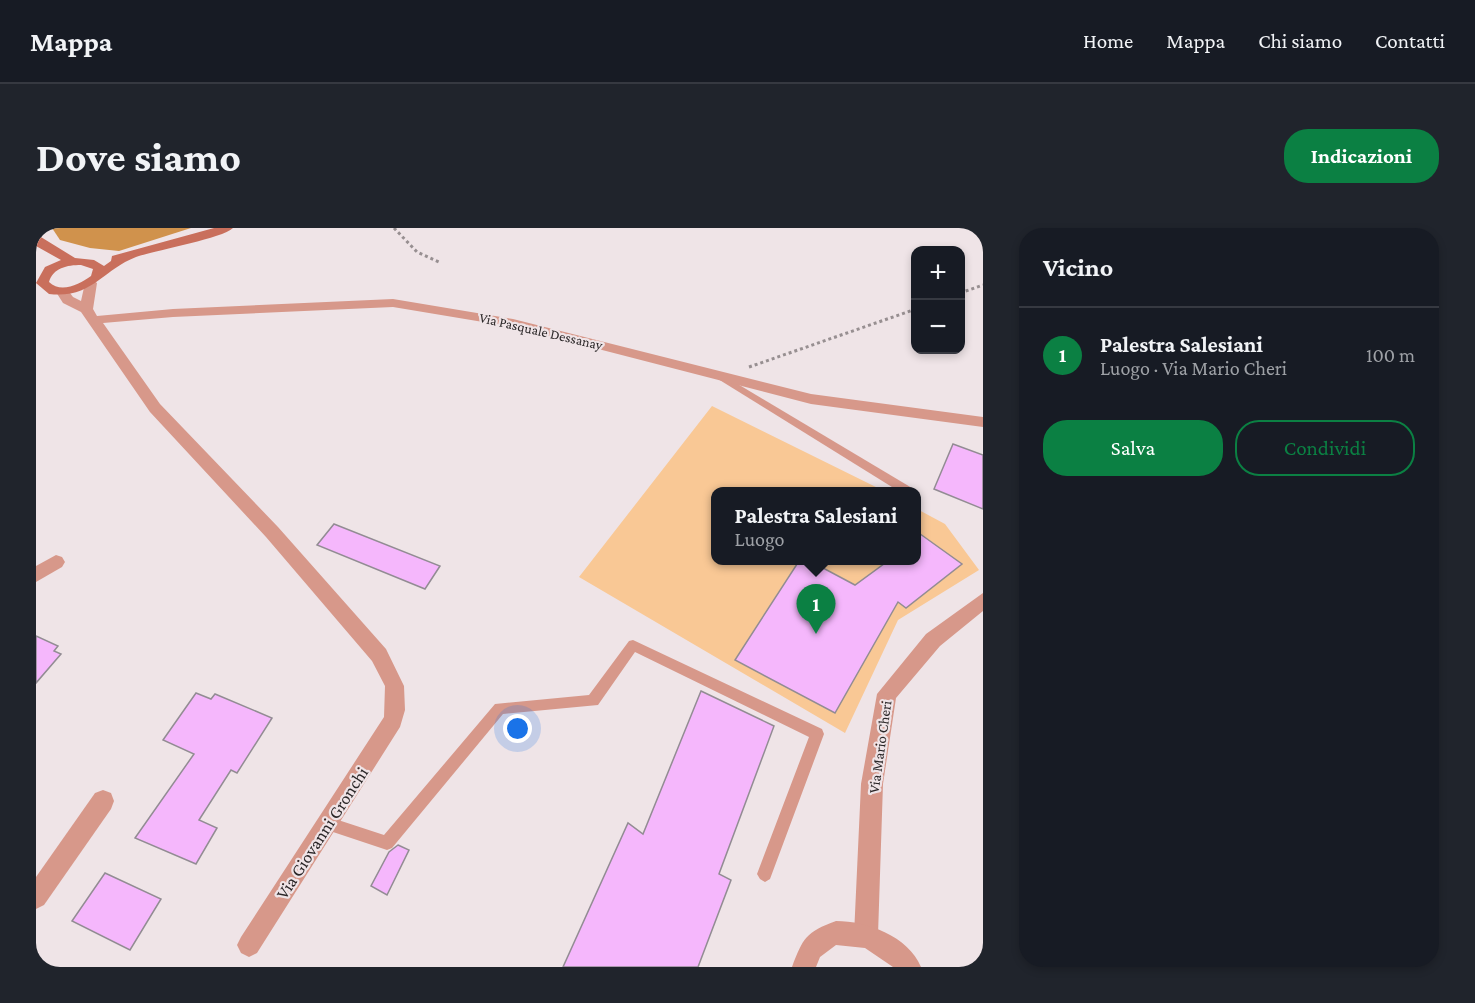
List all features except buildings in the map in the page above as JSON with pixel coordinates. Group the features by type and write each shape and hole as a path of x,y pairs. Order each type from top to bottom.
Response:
{"main road":[{"path":"41,278 56,266 72,261 90,262 127,257 227,228"},
{"path":"36,238 39,243 72,261"},
{"path":"36,295 60,292 94,281 127,257"},
{"path":"90,262 99,268 94,281"},
{"path":"36,264 44,287 60,292"}],"street":[{"path":"60,292 90,315 94,281"},
{"name":"Via Pasquale Dessanay","path":"90,315 216,313 393,303 513,323 811,399 983,422"},
{"name":"Via Giovanni Gronchi","path":"90,315 155,408 272,532 379,655 392,675 398,697 393,720 329,824 249,945"},
{"path":"36,575 56,562"},
{"name":"Via Mario Cheri","path":"866,935 872,784 887,694 933,640 983,601"},
{"path":"36,897 103,801"},
{"path":"804,967 812,949 822,939 836,933 850,932 866,935 892,949 909,967"}],"lane":[{"path":"721,377 900,487"},
{"path":"329,824 387,843 500,708 593,701 633,645 817,734 765,874"}],"path":[{"path":"394,228 417,252 441,263"},
{"path":"965,291 983,285"},
{"path":"721,377 911,310"}],"shaded area":[{"path":"52,228 191,228 119,251 90,248 60,240"},
{"path":"712,406 876,487 711,487 711,565 921,565 921,511 945,524 979,570 898,620 845,733 579,577"}],"place":[{"name":"Palestra Salesiani","path":"816,634"}]}
